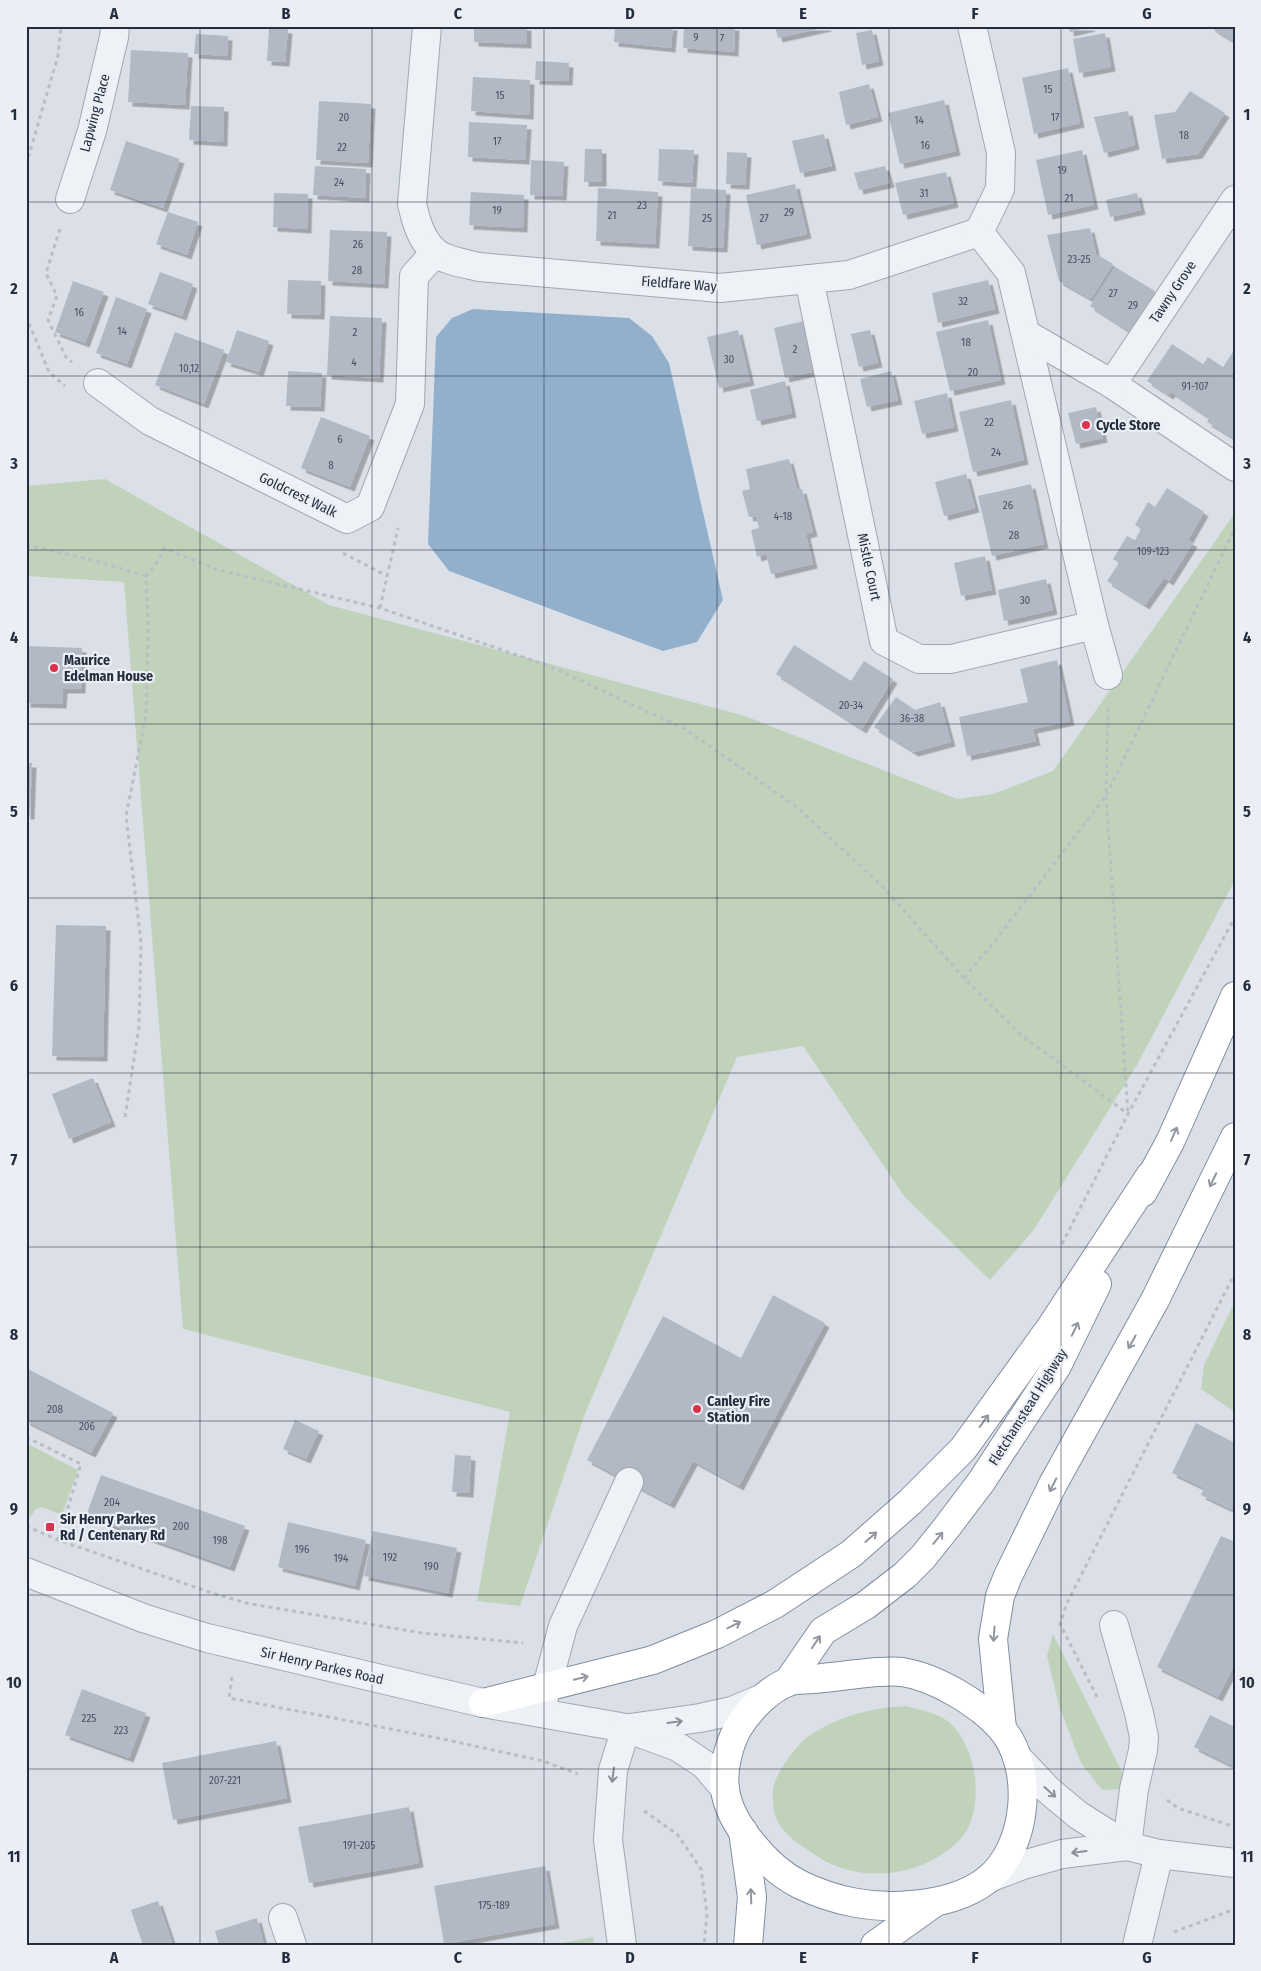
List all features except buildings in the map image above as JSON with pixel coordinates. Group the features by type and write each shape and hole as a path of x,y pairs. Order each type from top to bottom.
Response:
{"highway":[{"name":"Fletchamstead Highway","path":"788,1682 823,1631 866,1605 905,1575 923,1557 981,1482 1057,1366 1150,1176 1170,1142 1235,996"},
{"path":"1002,1729 993,1639 1000,1596 1005,1582 1053,1484 1155,1300 1235,1137"},
{"path":"483,1703 543,1700 653,1660 717,1634 775,1604 851,1554 910,1502 963,1450 1052,1327 1150,1176"},
{"path":"877,1672 901,1672 921,1676 951,1690 977,1707 1002,1729 1016,1756 1022,1778 1023,1802 1018,1831 1008,1854 989,1878 965,1893 935,1902 882,1906 853,1903 798,1884 768,1862 743,1831 732,1812 725,1789 726,1766 732,1738 744,1718 762,1698 788,1682 877,1672"},
{"path":"743,1831 752,1897 748,1945"},
{"path":"875,1945 935,1902"}],"street":[{"name":"Lapwing Place","path":"70,200 92,131 115,26"},
{"path":"427,26 412,204 419,230 435,253"},
{"path":"972,26 1001,153 1000,189 979,232 1012,273 1094,625 1108,675"},
{"name":"Tawny Grove","path":"1112,384 1235,200"},
{"name":"Fieldfare Way","path":"435,253 456,262 479,267 720,288 850,275 979,232"},
{"name":"Goldcrest Walk","path":"98,382 150,421 347,519 370,507 410,404 414,276 435,253"},
{"name":"Mistle Court","path":"809,279 884,641 919,659 951,659 1094,625"},
{"path":"1026,334 1112,384 1235,467"},
{"path":"629,1482 563,1626 543,1700 678,1747 705,1765 725,1789"},
{"name":"Sir Henry Parkes Road","path":"26,1572 142,1618 207,1638 483,1703"},
{"path":"1114,1625 1139,1713 1144,1738 1134,1789 1127,1846"},
{"path":"626,1728 700,1718 732,1710 762,1698"},
{"path":"622,1945 608,1840 612,1770 626,1728"},
{"path":"1016,1756 1048,1790 1078,1815 1127,1846 1159,1854 1235,1863"},
{"path":"989,1878 1023,1865 1062,1854 1127,1846"},
{"path":"1137,1945 1159,1854"},
{"path":"283,1918 292,1945"}],"path":[{"path":"26,165 58,56 62,26"},
{"path":"70,200 46,273 57,296 48,320 66,357 98,382"},
{"path":"964,978 994,942 1106,796 1235,528"},
{"path":"26,545 92,560 146,576"},
{"path":"125,1118 139,1026 141,942 126,816 146,715 148,625 146,576 158,561 164,548 218,570 380,608 549,666 685,729 797,807 884,888 964,978 1020,1034 1128,1114"},
{"path":"380,608 387,576"},
{"path":"1108,675 1106,796 1128,1114"},
{"path":"1060,1248 1128,1114 1235,918"},
{"path":"1100,1702 1060,1624 1067,1603 1235,1273"},
{"path":"26,1437 81,1464 58,1540"},
{"path":"26,1526 58,1540 212,1594 246,1603 422,1633 557,1647"},
{"path":"229,1698 443,1739 542,1761 612,1788 677,1834 701,1869 707,1913 704,1945"},
{"path":"1137,1776 1178,1808 1235,1827"},
{"path":"1166,1935 1235,1910"}],"green space":[{"path":"105,479 329,605 745,716 957,799 993,794 1053,771 1235,513 1235,880 1137,1065 1033,1231 990,1280 904,1196 803,1046 737,1057 584,1416 520,1606 477,1601 510,1412 183,1329 124,582 26,576 26,486"},
{"path":"1235,1301 1235,1412 1201,1389 1204,1365"},
{"path":"26,1443 78,1470 62,1515 42,1507 36,1509 29,1519 26,1518"},
{"path":"1053,1634 1126,1780 1120,1789 1102,1790 1081,1763 1059,1706 1047,1656"},
{"path":"906,1706 930,1712 947,1720 956,1729 968,1749 974,1772 976,1793 973,1816 963,1836 952,1847 924,1864 893,1873 876,1874 845,1869 834,1865 819,1858 792,1839 784,1831 776,1818 773,1808 773,1788 782,1767 798,1746 820,1729 843,1718 868,1711"},
{"path":"593,1937 594,1945 552,1945"}],"water":[{"path":"473,309 629,318 652,336 669,363 723,600 697,642 663,651 449,571 428,544 436,337 452,318"}],"place":[{"name":"Cycle Store","path":"1086,425"},
{"name":"Maurice Edelman House","path":"54,668"},
{"name":"Canley Fire Station","path":"697,1409"},
{"name":"Sir Henry Parkes Rd / Centenary Rd","path":"50,1527"}]}
